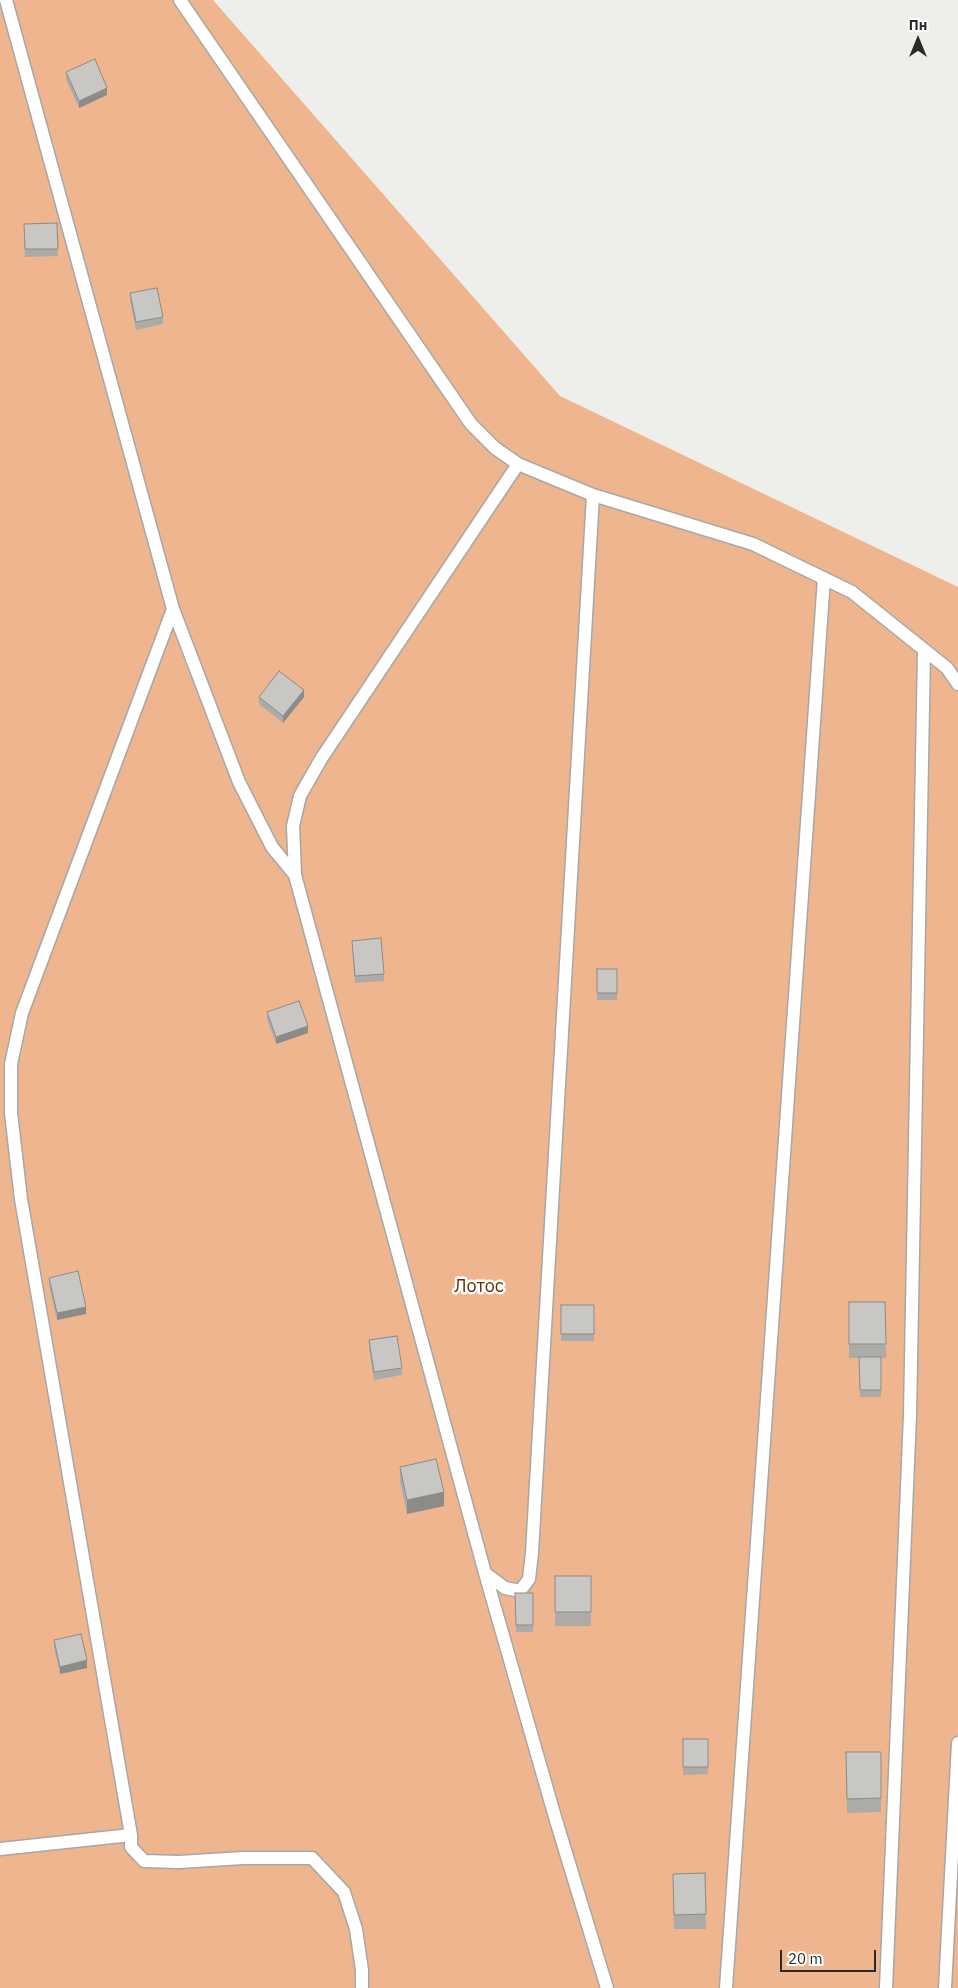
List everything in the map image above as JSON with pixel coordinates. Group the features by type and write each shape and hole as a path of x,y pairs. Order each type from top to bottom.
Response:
{"lane":[{"path":"6,0 173,608 239,782 272,847 295,875"},
{"path":"180,0 471,424 495,448 518,464 593,495 650,510 753,544 852,592 947,668 958,684"},
{"path":"518,464 321,759 300,796 293,826 295,875 486,1573 555,1817 607,1988"},
{"path":"486,1573 505,1588 520,1592 529,1579 593,495"},
{"path":"726,1988 824,578"},
{"path":"173,608 22,1013 11,1064 12,1113 21,1199 131,1835 131,1846 144,1861 180,1862 243,1858 312,1858 344,1892 356,1929 362,1970 362,1988"},
{"path":"886,1988 910,1415 924,651"},
{"path":"945,1988 958,1743"},
{"path":"0,1848 131,1835"}],"green space":[{"name":"Лотос","path":"0,0 213,0 560,396 958,587 958,1988 0,1988"}],"building":[{"path":"95,59 107,88 79,101 66,72"},
{"path":"57,223 58,249 25,249 24,224"},
{"path":"157,288 163,317 136,322 130,293"},
{"path":"279,671 304,690 283,716 259,697"},
{"path":"381,938 384,974 355,976 352,941"},
{"path":"597,969 617,969 617,993 597,993"},
{"path":"299,1001 308,1026 276,1037 267,1012"},
{"path":"78,1271 86,1307 57,1313 49,1278"},
{"path":"849,1302 885,1302 886,1344 849,1344"},
{"path":"561,1305 594,1305 594,1334 561,1334"},
{"path":"397,1336 402,1368 374,1372 369,1340"},
{"path":"859,1357 881,1357 881,1390 860,1390"},
{"path":"436,1459 444,1492 407,1500 400,1467"},
{"path":"555,1576 591,1576 591,1612 555,1612"},
{"path":"515,1593 533,1593 533,1625 516,1625"},
{"path":"81,1634 87,1660 60,1667 54,1640"},
{"path":"683,1739 708,1739 708,1767 683,1767"},
{"path":"846,1752 881,1752 881,1798 847,1799"},
{"path":"705,1873 706,1914 674,1915 673,1874"}]}
